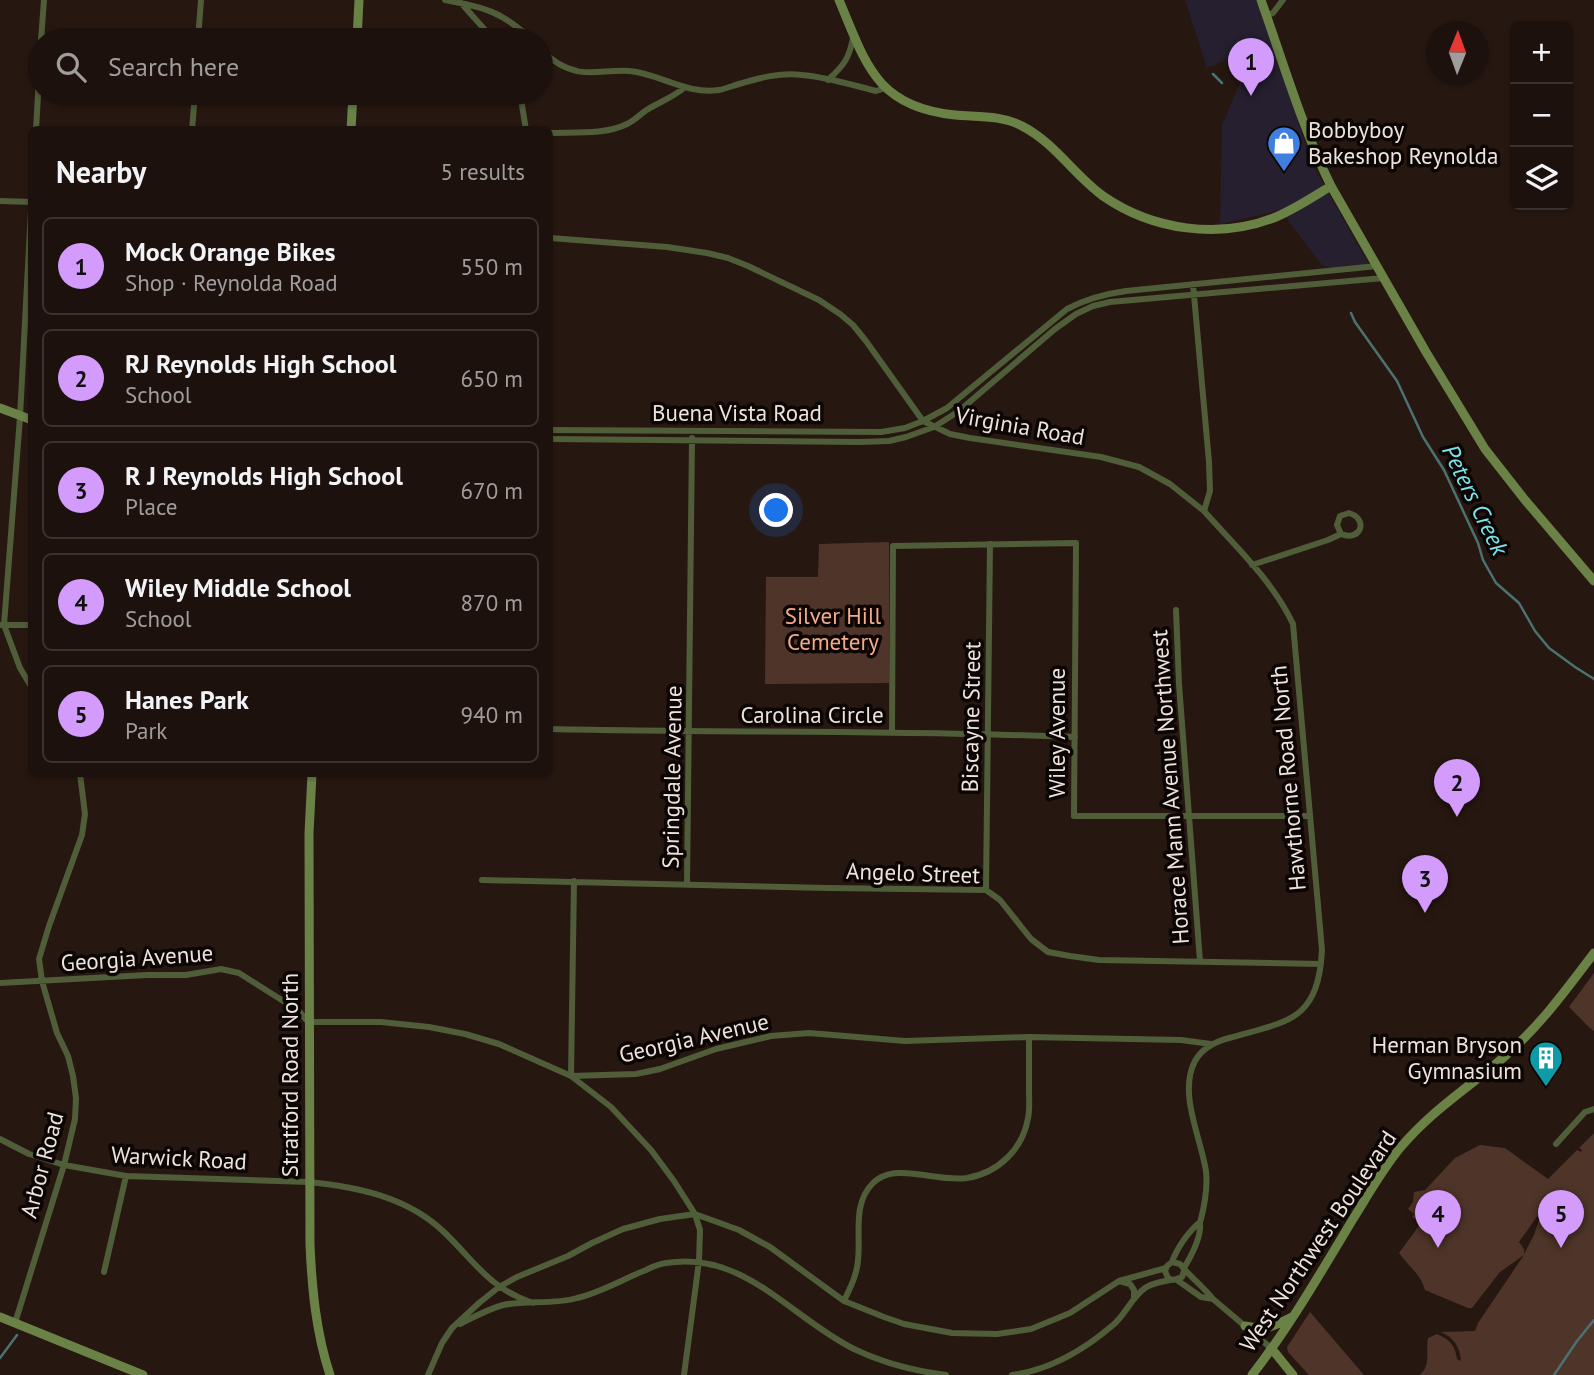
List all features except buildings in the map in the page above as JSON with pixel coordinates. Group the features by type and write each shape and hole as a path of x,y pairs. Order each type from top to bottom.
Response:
{"main road":[{"path":"357,28 359,0"},
{"path":"839,0 871,71 886,88 905,102 924,110 964,116 986,116 1020,125 1038,135 1102,195 1134,214 1167,225 1205,230 1226,229 1260,223 1292,210 1332,186"},
{"path":"1261,0 1321,165 1377,266 1485,449 1594,581"},
{"path":"351,126 352,105"},
{"path":"0,408 28,419"},
{"name":"Stratford Road North","path":"312,777 308,1022 311,1257 314,1302 330,1375"},
{"name":"West Northwest Boulevard","path":"1252,1375 1294,1316 1397,1152 1431,1114 1503,1058 1535,1028 1594,953"},
{"path":"1245,1326 1269,1328 1294,1316"},
{"path":"0,1317 143,1375"},
{"path":"1272,1349 1293,1375"}],"street":[{"path":"42,28 44,0"},
{"path":"199,28 201,0"},
{"path":"445,0 483,8 502,16 519,28"},
{"path":"1266,15 1273,13 1283,0"},
{"path":"461,3 483,28"},
{"path":"828,80 843,66 850,54 854,35"},
{"path":"553,60 579,72 633,71 684,88 719,90 759,78 801,74 876,91 886,88"},
{"path":"553,133 605,130 629,123 684,88"},
{"path":"36,126 37,105"},
{"path":"192,126 194,105"},
{"path":"524,105 526,126"},
{"path":"0,201 28,202"},
{"name":"Virginia Road","path":"553,238 667,247 708,253 748,266 819,300 853,325 923,421 934,428 970,438 1101,457 1131,464 1154,473 1204,511"},
{"path":"28,260 20,416 2,625 28,681"},
{"name":"Buena Vista Road","path":"553,430 881,432 905,428 947,408 1067,309 1085,299 1106,293 1377,266"},
{"path":"553,439 878,442 906,437 934,428 959,411 1076,314 1093,306 1110,302 1384,278"},
{"path":"1193,284 1209,463 1210,491 1204,511"},
{"name":"Springdale Avenue","path":"482,880 687,884 692,432"},
{"name":"Hawthorne Road North","path":"1204,511 1276,593 1293,624 1321,932 1319,978 1314,994 1307,1004 1295,1016 1275,1026 1211,1044"},
{"path":"1252,565 1341,534"},
{"name":"Wiley Avenue","path":"990,544 1076,543 1074,816 1309,816"},
{"path":"892,733 893,546 990,544"},
{"name":"Biscayne Street","path":"986,890 990,544"},
{"name":"Horace Mann Avenue Northwest","path":"1175,610 1200,961"},
{"path":"2,625 28,625"},
{"name":"Carolina Circle","path":"553,729 1075,737"},
{"name":"Arbor Road","path":"15,1323 64,1165 75,1119 73,1076 68,1056 57,1033 42,981 39,959 75,858 84,824 80,777"},
{"path":"574,881 571,1076 611,1107 652,1150 695,1214 700,1230 699,1261 684,1375"},
{"name":"Angelo Street","path":"687,884 986,890 1000,900 1031,939 1048,952 1099,960 1321,964"},
{"name":"Georgia Avenue","path":"0,984 186,975 221,969 239,973 299,1011 308,1022 381,1022 465,1034 499,1044 571,1076 636,1074 660,1069 716,1049 771,1036 808,1033 905,1041 1028,1037 1181,1040 1211,1044"},
{"path":"845,1301 858,1262 858,1221 861,1204 871,1185 882,1176 899,1172 968,1178 1001,1165 1015,1149 1024,1134 1029,1117 1028,1037"},
{"path":"1012,1375 1044,1367 1081,1349 1115,1324 1143,1289 1182,1277 1200,1231 1207,1178 1190,1102 1189,1084 1194,1063 1211,1044"},
{"path":"1556,1144 1585,1112 1594,1109"},
{"name":"Warwick Road","path":"0,1139 29,1154 64,1165 126,1176 309,1182 375,1193 407,1206 429,1219 499,1287 516,1298 533,1303"},
{"path":"104,1272 126,1176"},
{"path":"428,1375 452,1328 499,1287 623,1229 660,1219 695,1214 738,1230 770,1247 845,1301 884,1317 931,1330 962,1334 1014,1333 1048,1323 1082,1306 1119,1281 1166,1268 1200,1222"},
{"path":"452,1328 505,1305 573,1300 664,1263 699,1261 749,1278 853,1348 904,1367 946,1375"},
{"path":"1172,1262 1180,1264 1213,1299 1272,1349"},
{"path":"1166,1268 1166,1273 1173,1280 1201,1297 1213,1299"},
{"path":"1119,1281 1130,1284 1134,1290 1133,1301"}],"shaded area":[{"path":"1185,0 1258,0 1312,164 1371,268 1353,273 1323,266 1282,210 1220,224 1222,125 1243,76 1238,55 1207,68"}],"green space":[{"name":"Silver Hill Cemetery","path":"889,542 889,683 765,684 766,577 818,577 819,544"},
{"path":"1594,973 1594,1031 1569,1007"},
{"path":"1594,1133 1594,1375 1419,1375 1427,1363 1428,1338 1437,1334 1451,1344 1457,1359 1461,1361 1456,1344 1441,1332 1475,1331 1524,1255 1500,1272 1472,1308 1425,1290 1399,1253 1421,1223 1412,1217 1414,1214 1408,1209 1413,1202 1414,1192 1425,1190 1455,1158 1480,1145 1505,1148 1548,1179 1577,1150 1581,1152 1579,1148","holes":["1543,1208 1524,1254 1519,1242"]},
{"path":"1310,1312 1364,1375 1309,1375 1288,1352 1287,1347"}],"waterway":[{"name":"Peters Creek","path":"1213,74 1222,83"},
{"name":"Peters Creek","path":"1351,313 1397,381 1423,437 1444,470 1478,543 1483,560 1496,583 1519,603 1535,631 1549,648 1594,679"},
{"name":"Peters Creek","path":"1554,1375 1594,1320"},
{"path":"0,1358 17,1335"}],"place":[{"name":"Mock Orange Bikes","path":"1251,96"},
{"name":"Bobbyboy Bakeshop Reynolda","path":"1284,173"},
{"name":"RJ Reynolds High School","path":"1457,817"},
{"name":"R J Reynolds High School","path":"1425,913"},
{"name":"Herman Bryson Gymnasium","path":"1546,1088"},
{"name":"Wiley Middle School","path":"1438,1248"},
{"name":"Hanes Park","path":"1561,1248"}]}
